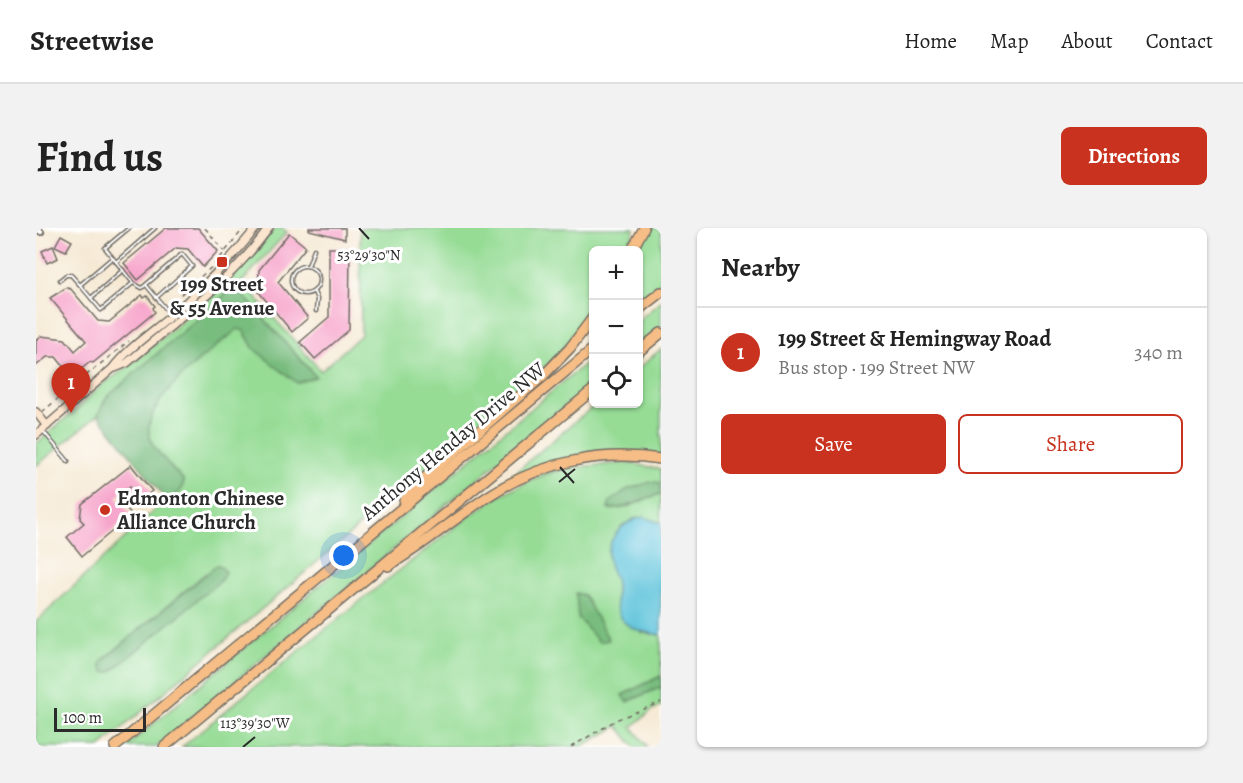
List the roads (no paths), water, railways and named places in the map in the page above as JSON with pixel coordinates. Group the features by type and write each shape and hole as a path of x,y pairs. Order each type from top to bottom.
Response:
{"highway":[{"path":"638,232 644,228"},
{"path":"643,307 661,292"},
{"path":"382,524 419,483 544,375 570,348 589,323"},
{"path":"643,349 661,333"},
{"name":"Anthony Henday Drive NW","path":"115,747 589,352"},
{"path":"164,747 589,393"},
{"path":"365,580 412,552 488,496 531,473 568,461 594,457 620,455 661,459"}],"main road":[{"path":"40,430 112,369 127,363 224,265 256,228"},
{"path":"171,316 232,271 268,228"},
{"path":"38,414 40,430"}],"lane":[{"path":"129,228 105,248 133,283 142,288 182,254 192,266 156,298"},
{"path":"116,262 155,228"},
{"path":"308,266 314,249"},
{"path":"80,285 113,257"},
{"path":"308,266 317,271 320,282 314,292 297,292 290,280 294,270 308,266"},
{"path":"91,298 123,270"},
{"path":"60,280 70,275 101,310 133,283"},
{"path":"146,285 171,316"},
{"path":"314,292 317,299 316,311"},
{"path":"70,405 69,383 90,389"},
{"path":"40,430 68,461"}],"water":[{"path":"643,517 661,523 661,635 636,629 620,617 617,609 616,583 608,559 611,542 620,529"}],"place":[{"name":"199 Street & 55 Avenue","path":"222,262"},
{"name":"199 Street & Hemingway Road","path":"71,413"},
{"name":"Edmonton Chinese Alliance Church","path":"105,510"}]}
